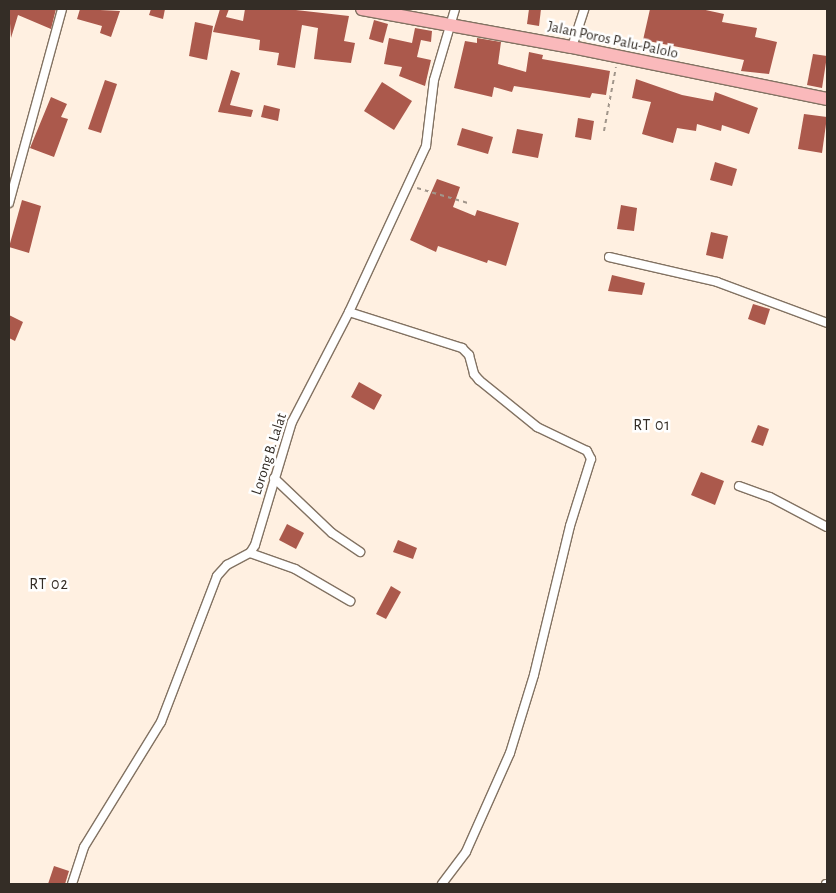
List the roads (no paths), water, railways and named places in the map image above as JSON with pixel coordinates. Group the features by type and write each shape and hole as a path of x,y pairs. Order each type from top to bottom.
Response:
{"main road":[{"name":"Jalan Poros Palu-Palolo","path":"362,9 572,47 827,99"}],"street":[{"path":"9,202 62,9"},
{"name":"Lorong B. Lalat","path":"250,553 259,535 274,478 292,422 349,312 408,185 430,132 434,80 454,9"},
{"path":"572,47 584,9"},
{"path":"609,257 717,282 827,323"},
{"path":"349,312 462,348 469,355 474,374 479,380 537,427 586,451 591,459 510,753 466,852 442,884"},
{"path":"274,478 332,534 360,552"},
{"path":"739,486 770,498 827,527"},
{"path":"72,884 84,847 161,722 217,576 227,565 250,553 294,569 350,601"}],"district":[{"name":"RT 01","path":"652,425"},
{"name":"RT 02","path":"49,584"}]}
